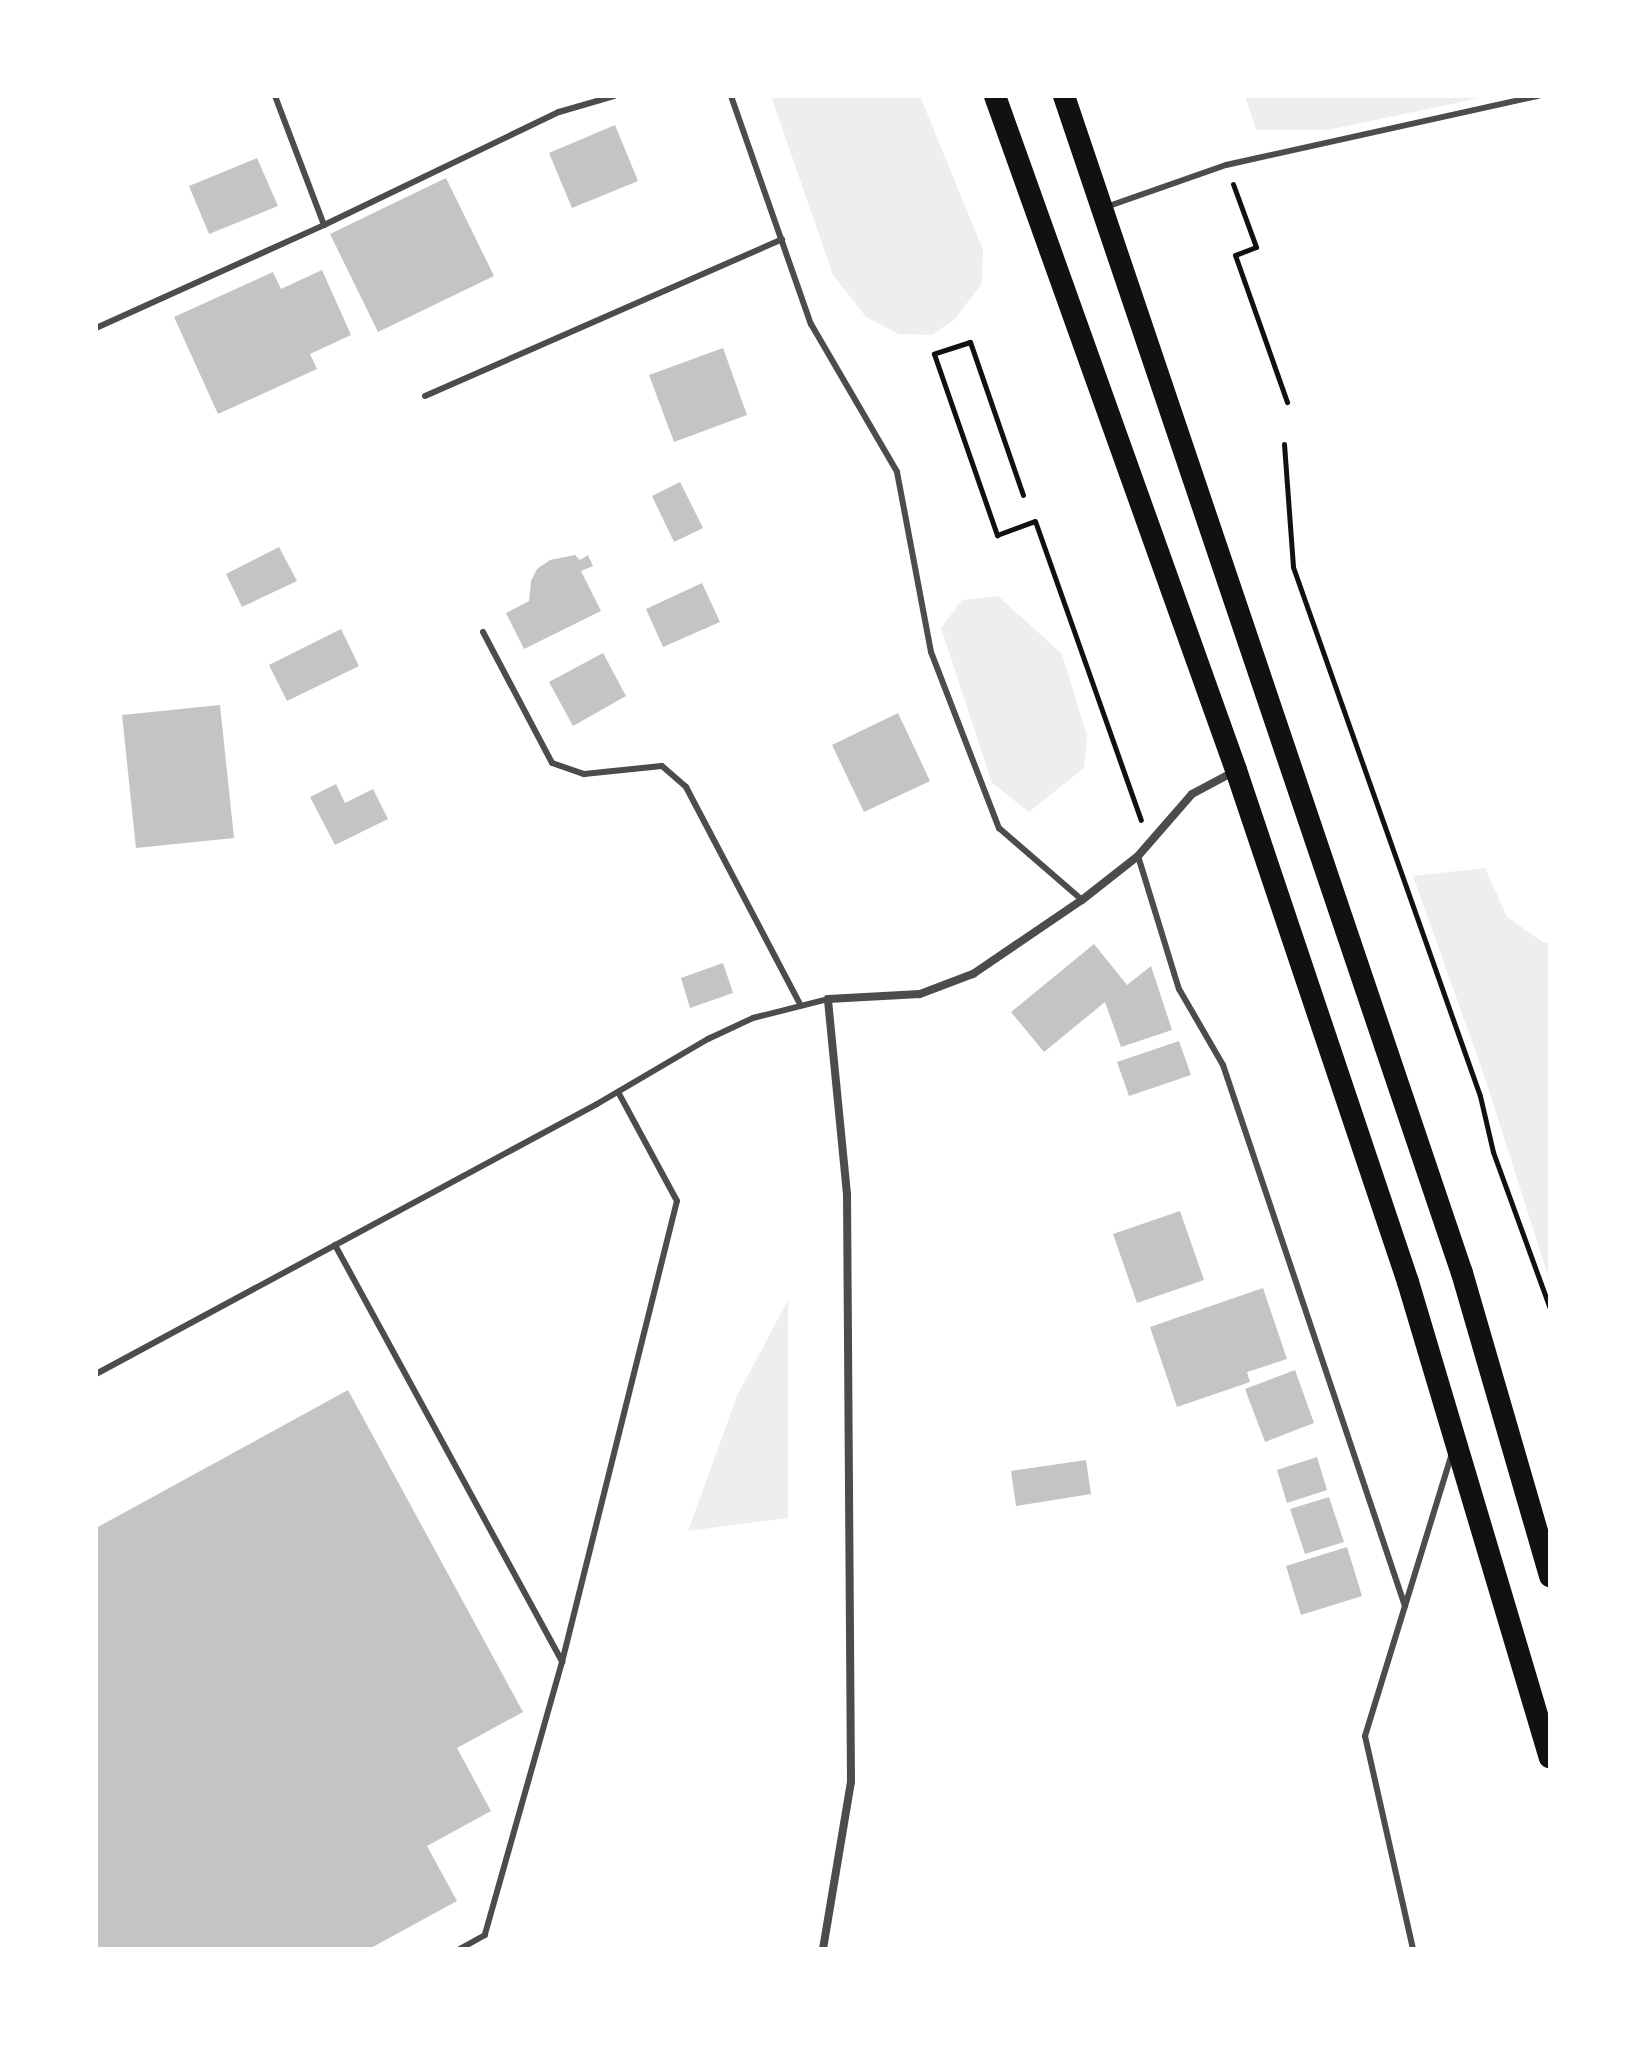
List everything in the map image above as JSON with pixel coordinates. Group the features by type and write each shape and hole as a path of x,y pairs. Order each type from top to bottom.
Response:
{"highway":[{"path":"995,96 1236,770 1408,1282 1550,1757"},
{"path":"1064,96 1462,1273 1550,1576"}],"street":[{"path":"823,1949 851,1782 847,1194 828,999 920,994 973,974 1082,900 1138,856 1192,794 1236,770"}],"lane":[{"path":"275,96 324,225"},
{"path":"96,328 324,225 559,112 614,96"},
{"path":"731,96 811,324 897,472 931,652 999,828 1082,900"},
{"path":"1103,208 1226,165 1538,96"},
{"path":"425,396 782,239"},
{"path":"483,632 552,763 584,774 662,766 686,787 801,1006"},
{"path":"1138,856 1179,989 1223,1065 1405,1606"},
{"path":"96,1374 618,1092 719,1034 753,1018 828,999"},
{"path":"460,1949 485,1935 562,1662 677,1201 618,1092"},
{"path":"335,1245 562,1662"},
{"path":"1413,1949 1365,1736 1456,1439"}],"path":[{"path":"1226,165 1256,247 1235,255 1287,402"},
{"path":"1023,495 970,342 934,354 997,535 1035,521 1150,843"},
{"path":"1284,444 1293,567 1480,1096 1493,1152 1550,1309"}],"shaded area":[{"path":"771,96 920,96 983,250 982,283 955,319 932,335 899,334 866,317 833,275"},
{"path":"1245,96 1489,96 1328,130 1256,130"},
{"path":"998,596 1062,654 1087,736 1084,768 1029,812 992,783 941,628 962,600"},
{"path":"1485,868 1507,917 1544,943 1550,942 1550,1282 1484,1075 1413,876"},
{"path":"788,1300 788,1518 688,1531 737,1396"}],"building":[{"path":"615,125 638,181 572,208 549,153"},
{"path":"257,158 278,206 209,234 189,186"},
{"path":"446,178 494,276 378,332 330,234"},
{"path":"322,270 351,335 310,354 317,369 218,414 174,317 273,272 281,289"},
{"path":"723,348 747,415 674,442 649,375"},
{"path":"680,482 703,528 674,542 652,496"},
{"path":"279,547 297,581 242,607 226,574"},
{"path":"575,555 580,560 588,555 593,566 581,571 601,611 524,649 506,613 529,601 531,581 537,569 550,560"},
{"path":"702,583 720,622 663,647 646,609"},
{"path":"341,629 359,666 287,701 269,665"},
{"path":"603,653 626,696 573,726 549,682"},
{"path":"220,705 234,838 136,848 122,715"},
{"path":"898,713 930,781 864,812 832,745"},
{"path":"336,784 345,803 373,789 388,819 335,845 310,797"},
{"path":"1094,944 1127,985 1151,966 1172,1030 1121,1047 1105,1002 1044,1052 1011,1012"},
{"path":"723,963 733,993 690,1008 681,978"},
{"path":"1179,1041 1191,1075 1129,1096 1117,1062"},
{"path":"1180,1211 1204,1280 1137,1303 1113,1234"},
{"path":"1263,1288 1287,1359 1247,1372 1250,1382 1177,1407 1150,1327"},
{"path":"1295,1370 1314,1423 1265,1442 1245,1389"},
{"path":"348,1390 523,1712 457,1748 491,1811 427,1846 457,1901 369,1949 96,1949 96,1528"},
{"path":"1317,1457 1327,1490 1287,1503 1277,1470"},
{"path":"1086,1460 1091,1494 1016,1506 1011,1471"},
{"path":"1329,1497 1344,1542 1305,1554 1290,1509"},
{"path":"1347,1547 1362,1596 1301,1615 1286,1566"}]}
